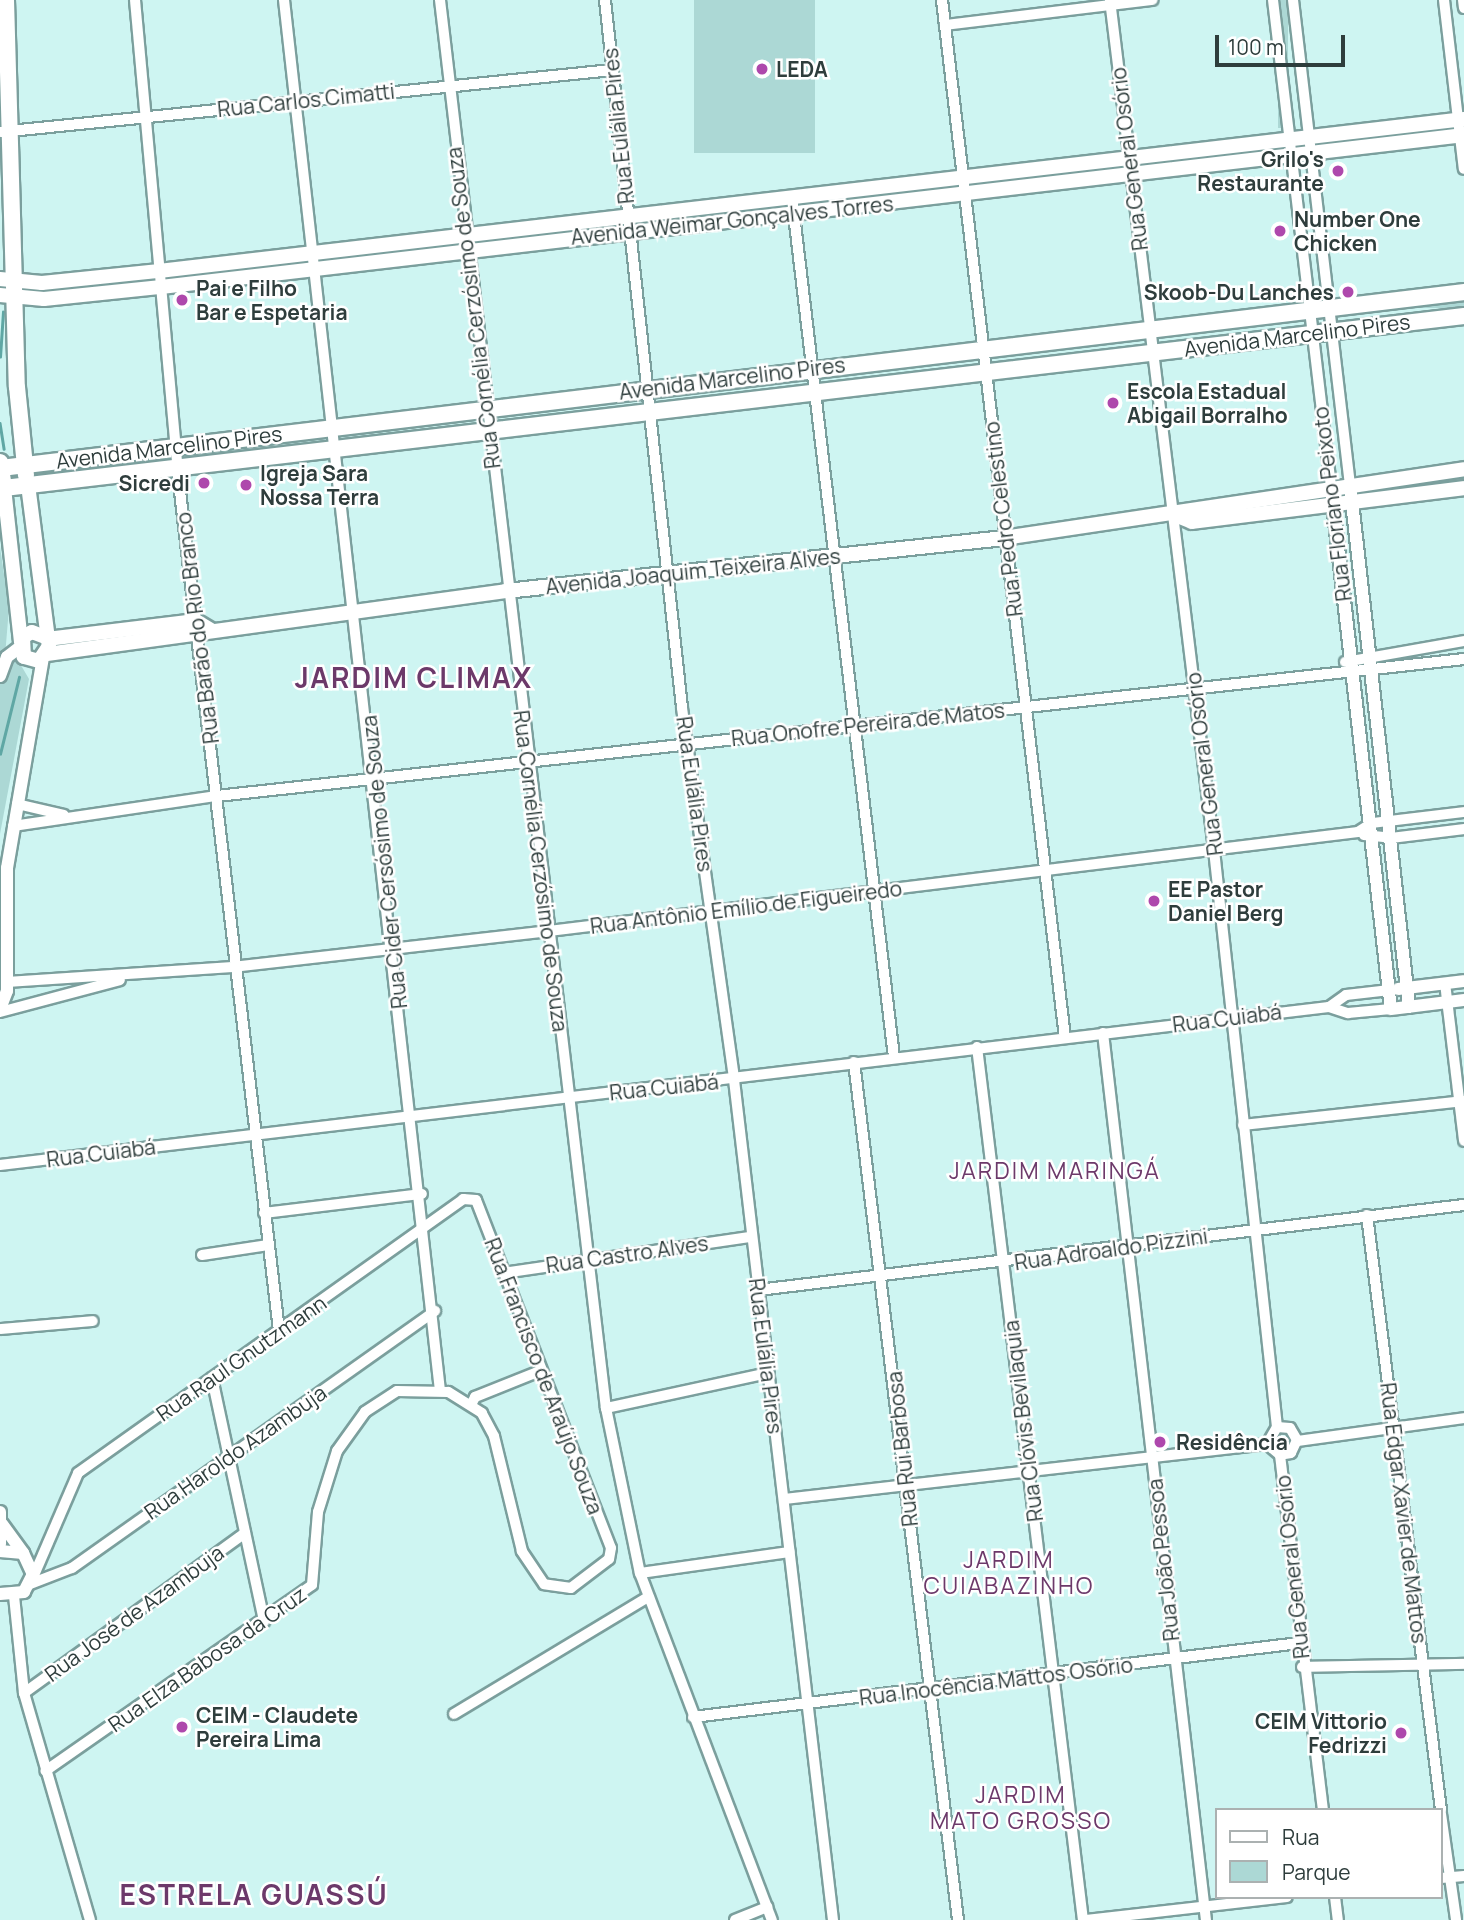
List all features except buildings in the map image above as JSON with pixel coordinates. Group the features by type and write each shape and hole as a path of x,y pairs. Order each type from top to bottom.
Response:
{"main road":[{"path":"6,0 4,132 8,297 46,647"},
{"name":"Avenida Weimar Gonçalves Torres","path":"793,205 963,195 1293,157 1312,147 1462,120"},
{"name":"Avenida Weimar Gonçalves Torres","path":"8,280 316,260 793,205 961,178 1291,141 1312,147 1462,136"},
{"name":"Avenida Weimar Gonçalves Torres","path":"8,297 161,287 316,260"},
{"name":"Avenida Marcelino Pires","path":"1,468 335,425 1464,292"},
{"name":"Avenida Marcelino Pires","path":"4,488 1464,316"},
{"path":"0,461 20,645 28,660 46,647 196,621 205,634"},
{"name":"Avenida Joaquim Teixeira Alves","path":"46,647 181,639 356,610 506,591 668,576 1004,538 1175,515 1189,506 1464,470"},
{"name":"Avenida Joaquim Teixeira Alves","path":"1175,515 1192,522 1464,488"},
{"path":"179,624 181,639"},
{"path":"20,645 32,632 46,647"}],"street":[{"name":"Rua Barão do Rio Branco","path":"135,0 175,447 196,621"},
{"name":"Rua Cider Cersósimo de Souza","path":"284,0 298,100 426,1228 440,1390"},
{"name":"Rua Cornélia Cerzósimo de Souza","path":"440,0 447,86 506,591 606,1408 640,1573 772,1920"},
{"name":"Rua Eulália Pires","path":"605,0 645,388 688,744 734,1080 833,1920"},
{"name":"Rua Pedro Celestino","path":"942,0 1065,1038"},
{"path":"945,25 1110,2 1152,0"},
{"name":"Rua Floriano Peixoto","path":"1273,0 1293,157 1317,309"},
{"name":"Rua Floriano Peixoto","path":"1293,0 1312,147 1317,309 1332,503 1374,839 1391,1009"},
{"path":"1444,0 1462,120 1464,169"},
{"path":"1463,0 1464,8"},
{"name":"Rua General Osório","path":"1110,2 1152,352 1175,515 1277,1427"},
{"name":"Rua Carlos Cimatti","path":"4,132 612,70"},
{"path":"793,205 818,390 856,725 879,891 894,1057"},
{"name":"Rua Floriano Peixoto","path":"1319,333 1350,484 1366,656 1390,821 1409,1007"},
{"name":"Rua Barão do Rio Branco","path":"205,634 233,967 279,1330"},
{"name":"Rua Onofre Pereira de Matos","path":"13,826 36,825 64,815 217,796 1025,707 1338,669 1366,656 1464,641"},
{"path":"0,677 7,657 20,645"},
{"path":"0,1010 13,826 46,647"},
{"name":"Rua Onofre Pereira de Matos","path":"1351,665 1368,669 1464,659"},
{"name":"Rua Onofre Pereira de Matos","path":"16,804 36,806 64,815"},
{"path":"36,806 36,825"},
{"name":"Rua Antônio Emílio de Figueiredo","path":"3,982 233,967 549,931 1359,832 1372,824 1464,811"},
{"path":"1359,832 1374,839 1464,829"},
{"name":"Rua Antônio Emílio de Figueiredo","path":"0,1010 133,975"},
{"name":"Rua Cuiabá","path":"1329,1007 1346,995 1464,981"},
{"path":"1446,983 1462,1101 1464,1141"},
{"name":"Rua Cuiabá","path":"0,1165 734,1080 854,1062 1103,1032 1329,1007 1348,1013 1464,1000"},
{"name":"Rua João Pessoa","path":"1103,1032 1206,1920"},
{"name":"Rua Clóvis Bevilaquia","path":"977,1048 1006,1264 1051,1673 1084,1920"},
{"name":"Rua Rui Barbosa","path":"854,1062 883,1276 928,1688 958,1920"},
{"path":"1243,1125 1462,1101"},
{"path":"264,1213 422,1194"},
{"name":"Rua Raul Gnutzmann","path":"31,1582 78,1473 471,1198"},
{"name":"Rua Francisco de Araújo Souza","path":"471,1198 503,1273 609,1559 571,1588 544,1584 522,1551 492,1430 472,1404"},
{"name":"Rua Adroaldo Pizzini","path":"758,1290 1006,1264 1127,1249 1255,1228 1464,1205"},
{"name":"Rua Edgar Xavier de Mattos","path":"1367,1215 1441,1808"},
{"name":"Rua Castro Alves","path":"503,1273 587,1258 751,1237"},
{"path":"202,1255 268,1245"},
{"name":"Rua Haroldo Azambuja","path":"31,1582 57,1578 435,1311"},
{"path":"0,1329 93,1321"},
{"path":"472,1404 475,1396 540,1371"},
{"path":"606,1408 768,1373"},
{"path":"212,1378 264,1621"},
{"name":"Rua Elza Babosa da Cruz","path":"45,1771 264,1621 312,1585 322,1497 349,1430 397,1391 440,1390 472,1404"},
{"path":"1297,1441 1464,1418"},
{"path":"785,1499 1267,1444 1277,1427 1290,1428 1297,1441"},
{"path":"1280,1455 1291,1453 1297,1441"},
{"name":"Rua General Osório","path":"1267,1444 1280,1455 1299,1643 1323,1808"},
{"path":"0,1544 1,1518"},
{"path":"0,1594 14,1596 31,1582 25,1555 1,1518"},
{"name":"Rua José de Azambuja","path":"24,1693 245,1533"},
{"path":"0,1551 25,1555 45,1547"},
{"path":"640,1573 790,1552"},
{"path":"14,1596 20,1627 24,1693 90,1920"},
{"path":"454,1714 648,1597"},
{"name":"Rua Inocência Mattos Osório","path":"693,1717 1051,1673 1174,1661 1299,1643"},
{"path":"1302,1667 1464,1664"},
{"name":"Rua Edgar Xavier de Mattos","path":"1443,1845 1445,1878 1456,1920"},
{"path":"1445,1878 1464,1875"},
{"path":"1084,1920 1271,1899"},
{"path":"1335,1899 1338,1920"},
{"path":"735,1920 767,1907"}],"green space":[{"name":"LEDA","path":"694,0 815,0 815,153 694,153"},
{"path":"1278,0 1288,0 1288,128 1278,128"},
{"path":"1342,301 1464,301 1464,308 1342,308"},
{"path":"0,547 9,608 5,656 15,655 29,679 0,834"}],"waterway":[{"path":"0,357 3,312"},
{"path":"0,423 4,449"},
{"path":"23,600 26,620"},
{"path":"0,754 19,677"}],"place":[{"name":"LEDA","path":"762,69"},
{"name":"Grilo's Restaurante","path":"1338,171"},
{"name":"Number One Chicken","path":"1280,231"},
{"name":"Skoob-Du Lanches","path":"1348,292"},
{"name":"Pai e Filho Bar e Espetaria","path":"182,300"},
{"name":"Escola Estadual Abigail Borralho","path":"1113,403"},
{"name":"Sicredi","path":"204,483"},
{"name":"Igreja Sara Nossa Terra","path":"246,485"},
{"name":"EE Pastor Daniel Berg","path":"1154,901"},
{"name":"Residência","path":"1160,1442"},
{"name":"CEIM - Claudete Pereira Lima","path":"182,1727"},
{"name":"CEIM Vittorio Fedrizzi","path":"1401,1733"}],"district":[{"name":"JARDIM CLIMAX","path":"414,677"},
{"name":"JARDIM MARINGÁ","path":"1055,1170"},
{"name":"JARDIM CUIABAZINHO","path":"1009,1572"},
{"name":"JARDIM MATO GROSSO","path":"1021,1807"},
{"name":"ESTRELA GUASSÚ","path":"254,1894"}]}
